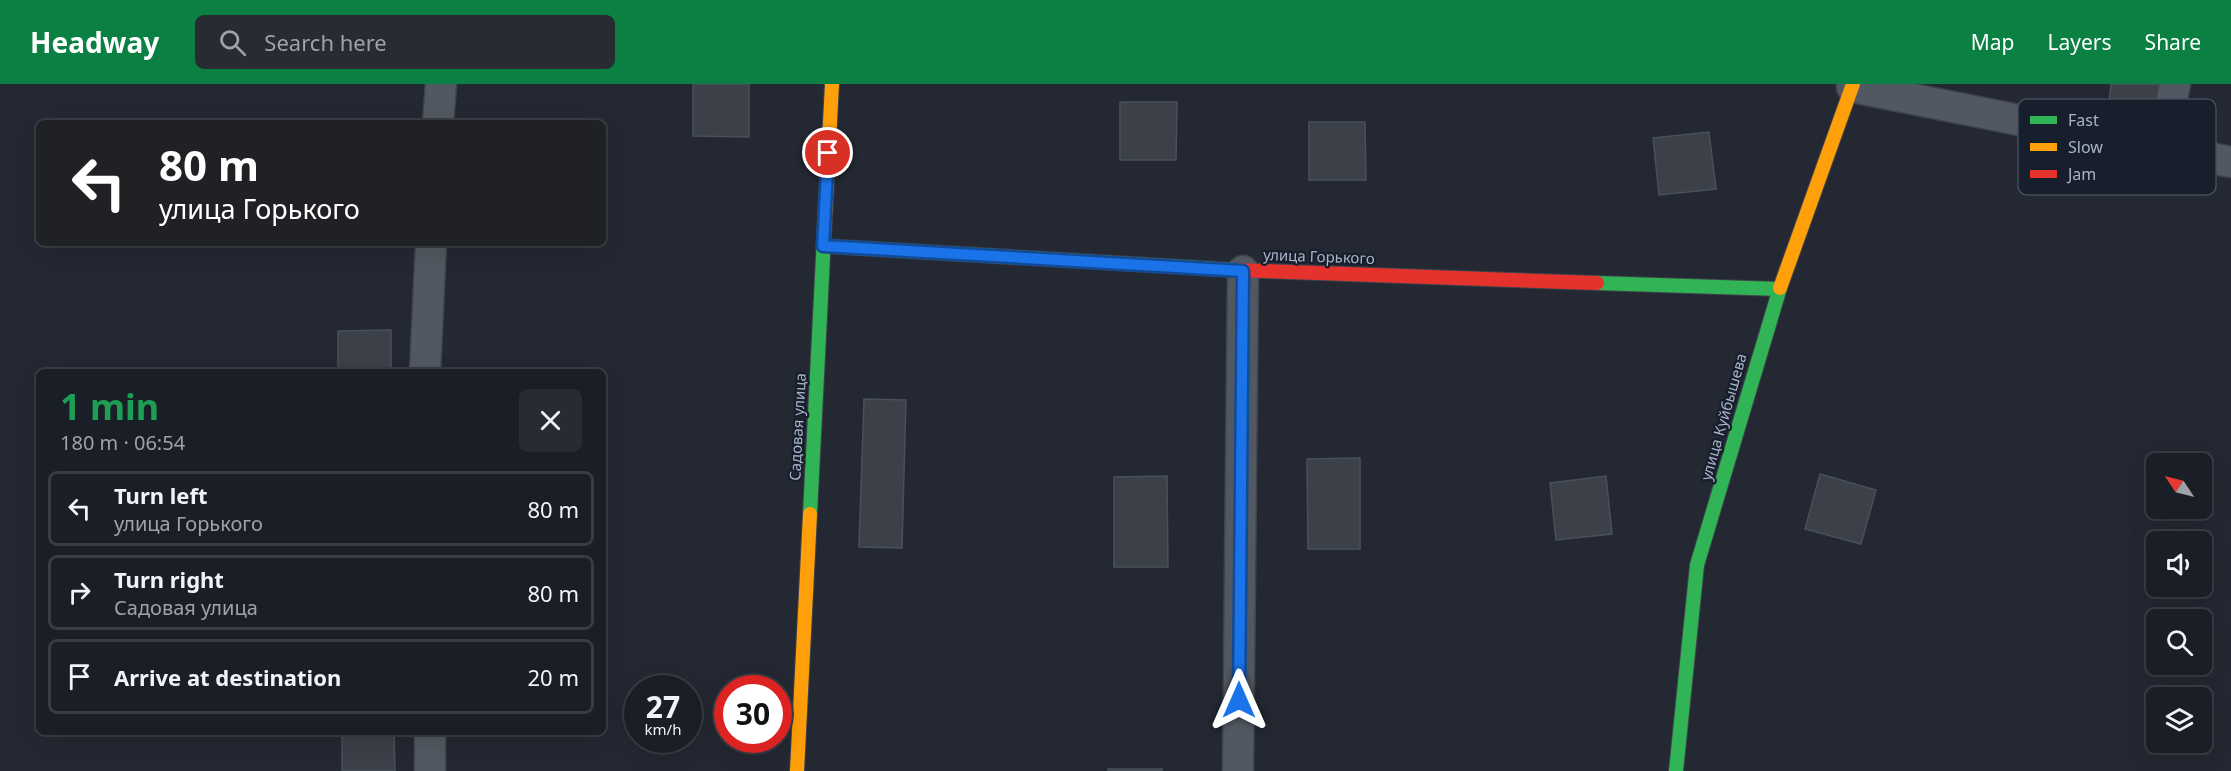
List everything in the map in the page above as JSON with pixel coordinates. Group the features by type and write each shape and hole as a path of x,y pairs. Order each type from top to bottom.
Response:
{"street":[{"path":"438,120 441,84"},
{"name":"Садовая улица","path":"797,771 832,84"},
{"path":"2172,99 2175,84"},
{"path":"1853,85 2018,119"},
{"name":"улица Куйбышева","path":"1676,771 1697,565 1779,289 1853,85"},
{"path":"2216,159 2231,162"},
{"path":"425,369 431,246"},
{"name":"улица Горького","path":"823,246 1243,271 1779,289"},
{"path":"1239,771 1243,271"},
{"path":"430,735 430,771"}],"building":[{"path":"693,84 749,84 749,137 693,136"},
{"path":"2111,84 2165,84 2164,99 2109,99"},
{"path":"1120,102 1177,102 1176,160 1120,160"},
{"path":"1309,122 1365,122 1366,180 1309,180"},
{"path":"1709,132 1716,189 1659,195 1653,138"},
{"path":"391,330 391,369 338,369 338,331"},
{"path":"864,399 906,400 902,548 859,547"},
{"path":"1360,458 1360,549 1308,549 1307,459"},
{"path":"1820,474 1876,490 1861,544 1805,529"},
{"path":"1167,476 1168,567 1114,567 1114,477"},
{"path":"1606,476 1612,534 1556,540 1550,483"},
{"path":"342,735 394,735 395,771 342,771"},
{"path":"1108,769 1162,769 1162,771 1108,771"}],"traffic: fast":[{"path":"810,514 825,217"},
{"path":"823,246 1234,270"},
{"path":"1597,283 1779,289"},
{"path":"1676,771 1697,565 1780,288"}],"traffic: slow":[{"path":"825,217 832,84"},
{"path":"1780,288 1853,84"},
{"path":"797,771 810,514"}],"traffic: jam":[{"path":"1234,270 1597,283"}],"route":[{"path":"828,153 823,246 1243,271 1239,700"}]}
